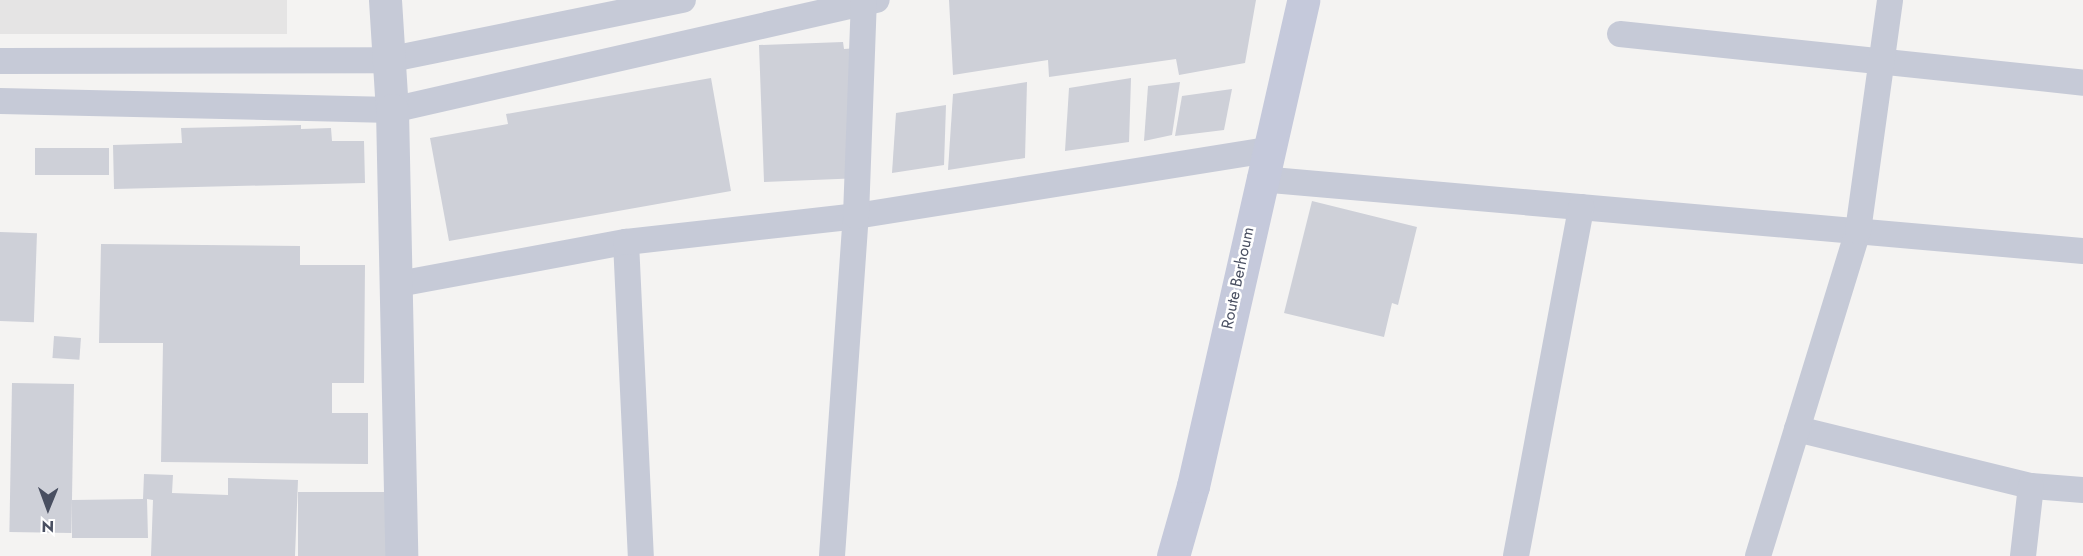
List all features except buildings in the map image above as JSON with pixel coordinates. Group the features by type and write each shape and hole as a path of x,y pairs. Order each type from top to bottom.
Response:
{"main road":[{"name":"Route Berhoum","path":"1173,556 1193,486 1263,164 1303,0"}],"street":[{"path":"385,0 387,60 392,110 393,285 401,556"},
{"path":"0,61 387,60 636,5 684,0"},
{"path":"1758,556 1858,231 1890,0"},
{"path":"0,102 392,110 868,1 856,216 832,556"},
{"path":"1620,34 2083,83"},
{"path":"393,285 626,242 856,216 1263,164 1581,207 2083,251"},
{"path":"1515,556 1581,207"},
{"path":"626,242 641,556"},
{"path":"1797,429 2031,486 2083,490"},
{"path":"2023,556 2031,486"}],"shaded area":[{"path":"0,0 287,0 287,34 0,34"}]}
